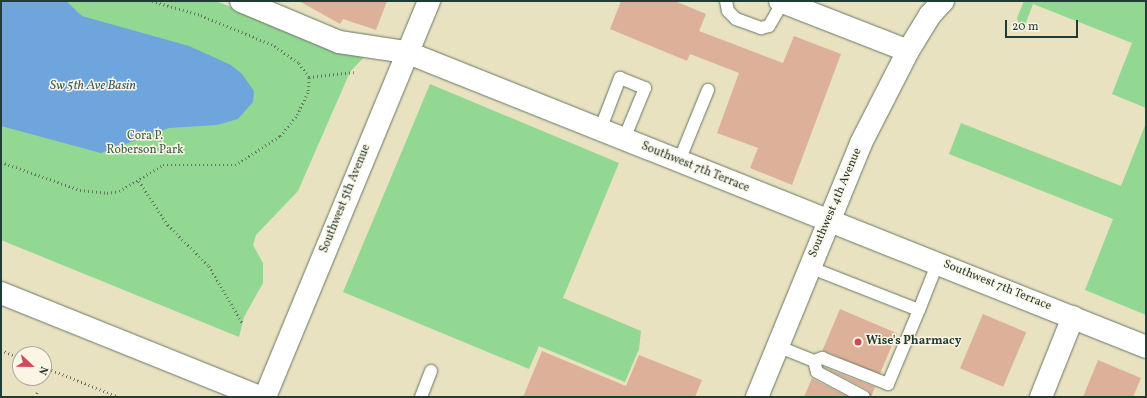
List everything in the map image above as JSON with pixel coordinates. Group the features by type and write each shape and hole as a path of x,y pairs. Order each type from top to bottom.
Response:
{"street":[{"name":"Southwest 7th Terrace","path":"241,1 339,42 406,52 600,130 938,262 1146,347"},
{"name":"Southwest 5th Avenue","path":"265,397 406,52 429,1"},
{"path":"782,2 908,51"},
{"name":"Southwest 4th Avenue","path":"757,397 828,220 879,105 934,6"},
{"path":"1,293 260,397"},
{"path":"1041,397 1073,317"}],"lane":[{"path":"726,1 728,11 736,19 760,28 772,22 782,2"},
{"path":"600,130 620,78 645,88 624,139"},
{"path":"679,161 708,90"},
{"path":"777,346 814,361 822,358 888,384 938,262"},
{"path":"809,267 919,310"},
{"path":"814,361 817,372 864,397"},
{"path":"421,397 431,371"}],"path":[{"path":"1,162 95,193 119,191 140,181 163,165 235,165 268,147 297,115 308,91 309,77 298,63 272,45 199,15 150,1"},
{"path":"309,77 354,72"},
{"path":"140,181 168,225 209,266 243,324"},
{"path":"1,350 12,355"},
{"path":"52,370 118,397"},
{"path":"35,397 37,392"}],"green space":[{"name":"Cora P. Roberson Park","path":"1,1 216,1 317,42 367,54 350,72 298,191 256,235 253,245 263,263 263,283 244,317 239,337 1,240"},
{"path":"1024,1 1146,1 1146,108 1112,94 1132,43 1033,4 1025,25 1020,27 1017,18"},
{"path":"430,84 619,163 563,298 641,331 639,349 625,382 539,346 529,369 343,292"},
{"path":"961,123 1121,186 1146,123 1146,315 1085,290 1113,219 949,154"}],"water":[{"name":"Sw 5th Ave Basin","path":"1,1 66,1 82,16 189,46 231,65 242,74 254,91 253,102 238,119 217,125 169,128 101,153 1,126"}],"building":[{"path":"299,1 387,1 376,30 343,19 340,24"},
{"path":"621,1 675,1 706,14 699,31 783,63 794,36 841,54 792,185 750,168 758,148 717,133 739,73 690,54 687,61 610,29"},
{"path":"840,309 897,333 879,375 822,350"},
{"path":"983,314 1026,332 1003,387 960,368"},
{"path":"542,351 626,386 639,355 702,380 695,397 523,397"},
{"path":"1098,360 1141,378 1133,397 1083,397"},
{"path":"823,367 875,387 871,397 868,390"},
{"path":"812,378 813,379 848,397 804,397"}],"place":[{"name":"Wise's Pharmacy","path":"858,342"}]}
